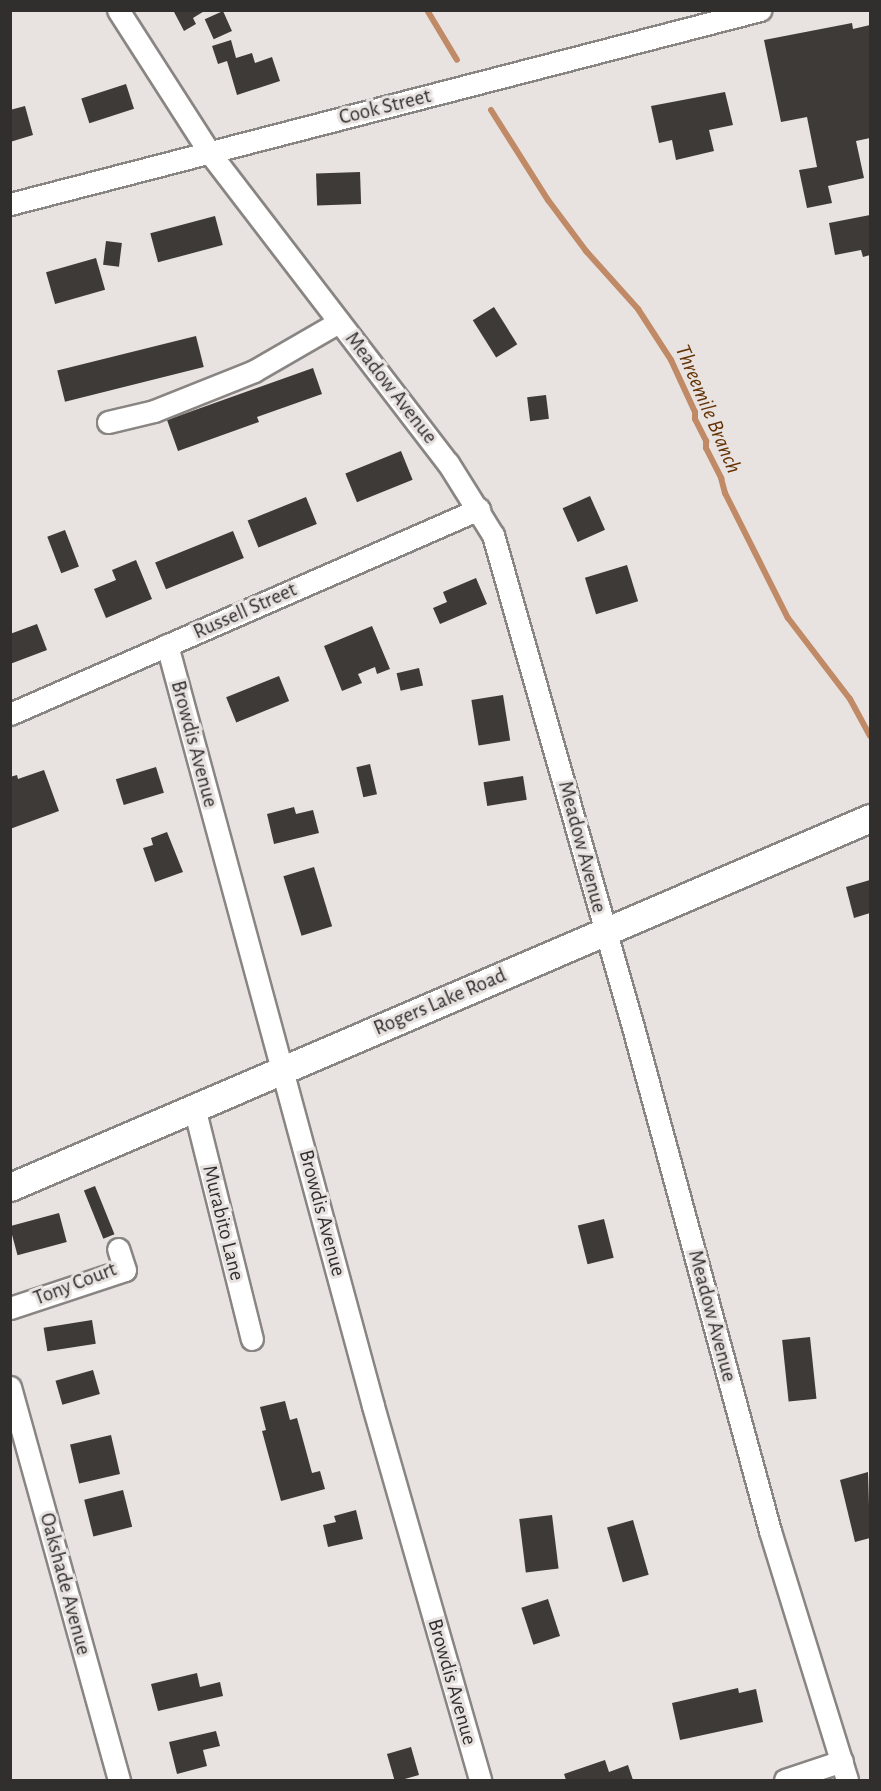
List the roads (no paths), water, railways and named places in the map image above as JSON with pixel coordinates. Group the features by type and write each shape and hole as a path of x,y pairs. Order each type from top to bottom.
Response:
{"main road":[{"name":"Rogers Lake Road","path":"10,1187 870,818"}],"street":[{"name":"Meadow Avenue","path":"118,10 209,152 448,463 494,535 633,1027 770,1531 844,1771"},
{"name":"Cook Street","path":"10,204 748,12"},
{"path":"108,422 154,411 254,371 339,322"},
{"name":"Russell Street","path":"10,714 479,509"},
{"name":"Browdis Avenue","path":"167,645 284,1069 376,1418 480,1780"},
{"name":"Murabito Lane","path":"194,1107 252,1339"},
{"name":"Tony Court","path":"10,1308 125,1270 118,1249"},
{"name":"Oakshade Avenue","path":"10,1388 120,1780"},
{"path":"785,1780 844,1771"}],"waterway":[{"name":"Threemile Branch","path":"427,10 457,60"},
{"name":"Threemile Branch","path":"491,110 548,200 586,251 638,309 671,360 695,412 695,419 706,441 706,448 721,478 725,493 788,618 850,699 870,736"}]}
